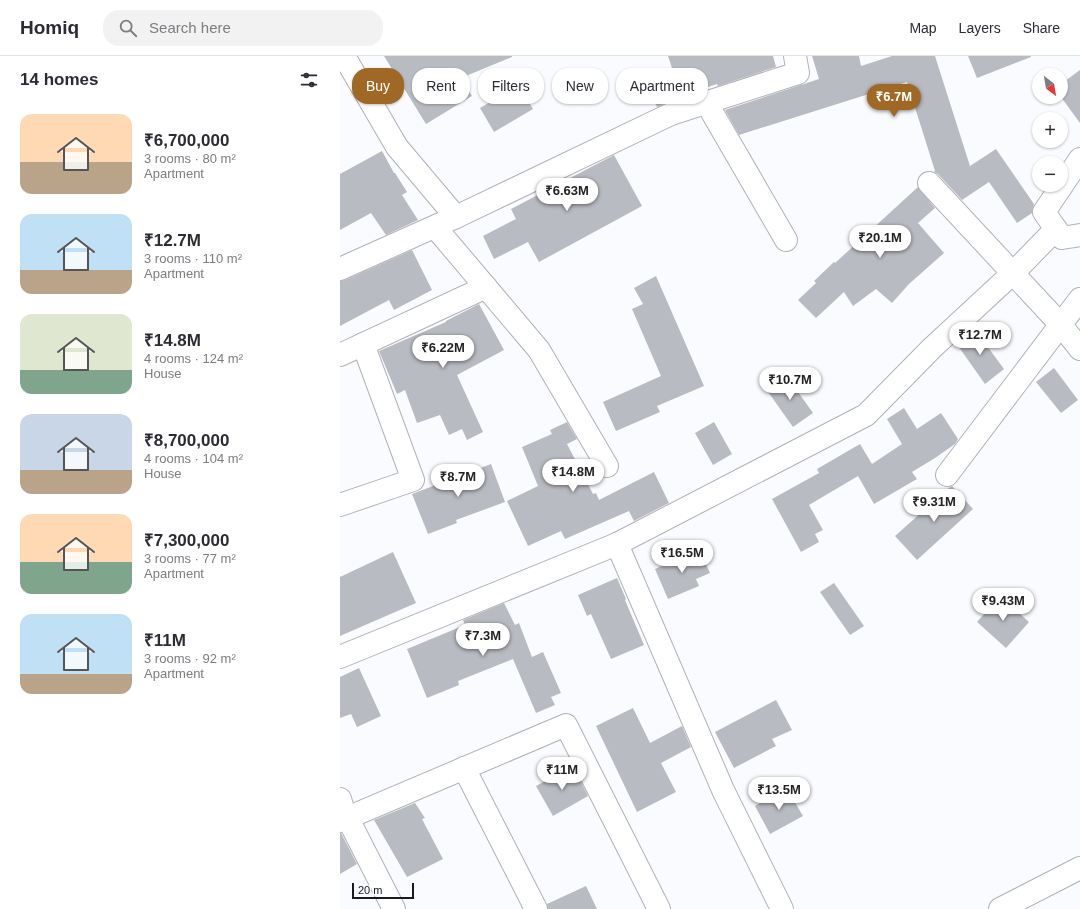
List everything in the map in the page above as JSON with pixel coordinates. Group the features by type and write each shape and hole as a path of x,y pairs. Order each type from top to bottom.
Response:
{"street":[{"path":"344,56 397,147 456,217"},
{"path":"708,101 798,73 795,56"},
{"path":"340,269 435,227 671,114 700,104"},
{"path":"707,104 786,240"},
{"path":"1080,159 1044,212 1062,238 1080,234"},
{"path":"928,183 1061,324 1080,349"},
{"path":"435,227 539,350 607,466"},
{"path":"340,657 617,544 866,415 932,348 1013,273 1056,229"},
{"path":"340,355 486,287"},
{"path":"947,475 1080,299"},
{"path":"340,505 413,480 363,344"},
{"path":"617,544 722,790 782,909"},
{"path":"394,909 343,813 464,768 566,725 659,909"},
{"path":"464,768 536,909"},
{"path":"1000,909 1080,868"}],"building":[{"path":"384,56 512,56 485,68 478,68 478,71 470,74 470,68 412,68 412,101 404,88 404,68 391,68"},
{"path":"668,56 773,56 776,67 718,86 717,84 708,87 708,68 672,68"},
{"path":"812,56 859,56 861,66 892,56 935,56 970,166 996,149 1034,204 1032,213 1017,223 989,182 962,200 938,174 934,172 935,171 907,82 739,135 725,110 819,79"},
{"path":"968,56 1031,56 1031,57 977,78"},
{"path":"1080,70 1080,123 1066,104 1068,104 1068,79"},
{"path":"414,104 459,104 426,124"},
{"path":"487,104 530,104 533,109 494,132 480,108"},
{"path":"656,104 664,104 657,107"},
{"path":"382,151 394,173 407,192 402,195 418,220 386,235 371,213 340,230 340,174"},
{"path":"614,155 642,206 539,262 528,242 494,259 483,236 516,219 511,209"},
{"path":"918,187 935,208 918,223 944,253 909,284 892,303 876,289 853,306 844,292 816,318 798,300 816,283 814,281 834,262 835,263"},
{"path":"412,250 432,290 394,310 389,300 340,326 340,281"},
{"path":"656,276 704,386 657,406 660,412 616,431 603,402 661,376 632,309 643,304 634,288"},
{"path":"479,304 504,350 457,375 483,432 467,440 462,429 449,435 440,415 417,423 405,390 397,394 379,351 446,322"},
{"path":"973,327 1004,369 985,384 956,343"},
{"path":"1054,368 1078,400 1061,413 1036,382"},
{"path":"786,375 813,413 793,427 766,389"},
{"path":"904,408 917,429 941,413 958,439 955,444 912,472 917,479 874,504 858,476 809,505 823,530 815,534 819,542 801,552 772,499 819,473 817,469 860,444 872,464 902,444 887,419"},
{"path":"567,422 577,439 567,444 593,494 596,493 599,500 654,472 669,503 634,521 629,511 565,539 561,531 528,546 507,501 538,486 522,447 552,434 550,430"},
{"path":"714,422 732,454 713,465 695,433"},
{"path":"491,464 505,502 456,520 457,523 428,534 412,494"},
{"path":"952,486 973,509 917,560 895,536"},
{"path":"699,549 710,573 696,579 699,586 668,599 655,569"},
{"path":"393,552 416,603 340,636 340,577"},
{"path":"617,578 644,645 611,659 591,614 587,616 578,595"},
{"path":"834,583 864,626 850,635 820,592"},
{"path":"1000,596 1029,622 1006,648 977,622"},
{"path":"504,603 515,625 519,623 532,657 543,652 561,693 551,697 555,705 536,713 513,659 458,681 459,685 427,698 407,649 465,625 463,620"},
{"path":"359,668 381,716 357,727 351,714 340,718 340,677"},
{"path":"776,700 792,730 772,739 776,746 734,768 715,732"},
{"path":"633,708 650,743 682,726 691,747 661,763 676,792 637,812 596,726"},
{"path":"573,766 588,796 553,816 536,786"},
{"path":"786,787 803,816 770,834 755,806"},
{"path":"415,803 425,818 422,819 443,859 407,877 374,820"},
{"path":"340,833 357,864 340,874"},
{"path":"586,886 597,909 548,909 547,904"}]}
